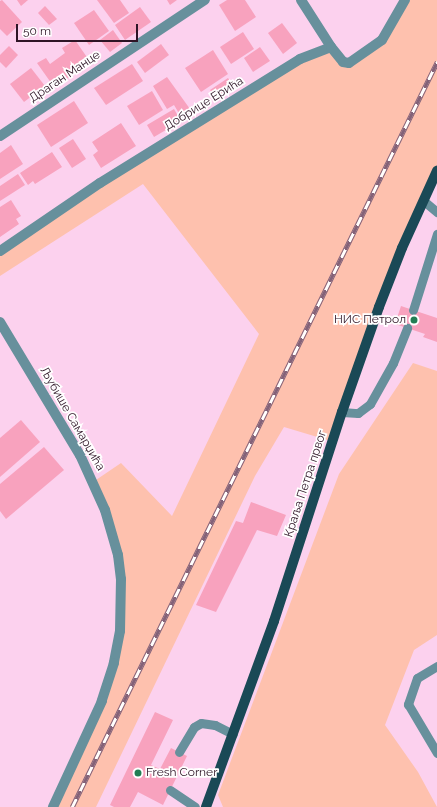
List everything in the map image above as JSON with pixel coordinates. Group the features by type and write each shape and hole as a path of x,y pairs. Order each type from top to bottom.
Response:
{"main road":[{"name":"Краља Петра првог","path":"206,807 274,621 342,412 402,248 425,202 437,171"}],"street":[{"name":"Драган Манце","path":"0,136 205,0"},
{"path":"301,0 331,47 343,62 349,63 382,40 405,0"},
{"name":"Добрице Ерића","path":"0,251 100,183 300,59 331,47"},
{"name":"Љубише Самарџића","path":"0,322 80,455 105,510 118,555 122,579 120,631 112,669 102,701 53,807"}],"lane":[{"path":"425,202 437,212"},
{"path":"413,310 437,234"},
{"path":"342,412 358,413 370,404 393,363 407,328"},
{"path":"437,666 417,678 408,704 437,753"},
{"path":"179,752 194,727 201,724 215,725 233,734"},
{"path":"170,790 195,807"}],"shaded area":[{"path":"405,0 437,0 437,171 402,248 334,442 284,427 255,476 96,807 54,807 114,663 121,579 93,482 121,463 172,516 259,334 143,184 0,276 0,251 300,59 331,47 343,62 367,52"},
{"path":"413,363 437,371 437,635 414,650 385,725 418,772 437,807 223,807 218,795 339,474"}],"building":[{"path":"2,0 22,22 7,36 0,29 0,1"},
{"path":"17,0 28,0 21,6"},
{"path":"97,0 120,0 129,13 114,23"},
{"path":"167,0 177,0 170,5"},
{"path":"227,0 245,0 256,17 235,31 219,5"},
{"path":"45,6 57,19 49,25 38,13"},
{"path":"140,7 151,22 125,40 115,25"},
{"path":"94,10 109,31 89,45 74,23"},
{"path":"282,23 297,43 283,54 268,33"},
{"path":"113,30 122,43 110,52 100,40"},
{"path":"243,32 254,49 231,64 220,47"},
{"path":"75,40 91,63 54,87 37,63 46,58 50,64 65,53 62,48"},
{"path":"161,44 169,55 145,73 137,62"},
{"path":"9,46 18,55 6,68 0,62 0,55"},
{"path":"260,47 270,61 253,72 244,58"},
{"path":"213,50 228,74 201,92 185,68"},
{"path":"132,64 143,81 106,105 94,88"},
{"path":"31,68 45,86 24,102 10,84"},
{"path":"167,77 190,109 180,115 174,105 167,109 153,86"},
{"path":"228,78 235,89 217,100 210,90"},
{"path":"152,91 163,110 139,125 127,106"},
{"path":"74,101 88,123 51,147 37,125"},
{"path":"174,109 181,121 154,137 147,125"},
{"path":"121,123 136,146 101,168 93,155 98,151 92,142"},
{"path":"73,139 86,159 72,168 59,148"},
{"path":"11,145 23,164 0,179 0,153"},
{"path":"52,152 62,167 35,184 33,181 28,185 20,173"},
{"path":"18,174 25,185 0,201 0,186"},
{"path":"11,200 21,216 16,219 19,224 0,237 0,207"},
{"path":"401,306 437,318 437,342 423,337 425,334 395,324"},
{"path":"21,420 40,442 0,477 0,438"},
{"path":"44,447 64,470 6,519 0,511 0,484"},
{"path":"251,502 286,515 277,536 257,530 216,612 196,605 236,521 243,523"},
{"path":"155,712 173,720 151,765 160,769 171,748 187,756 163,805 138,792 130,807 114,807 110,805"}],"railway":[{"path":"72,807 437,62"}],"place":[{"name":"НИС Петрол","path":"414,320"},
{"name":"Fresh Corner","path":"138,773"}]}
